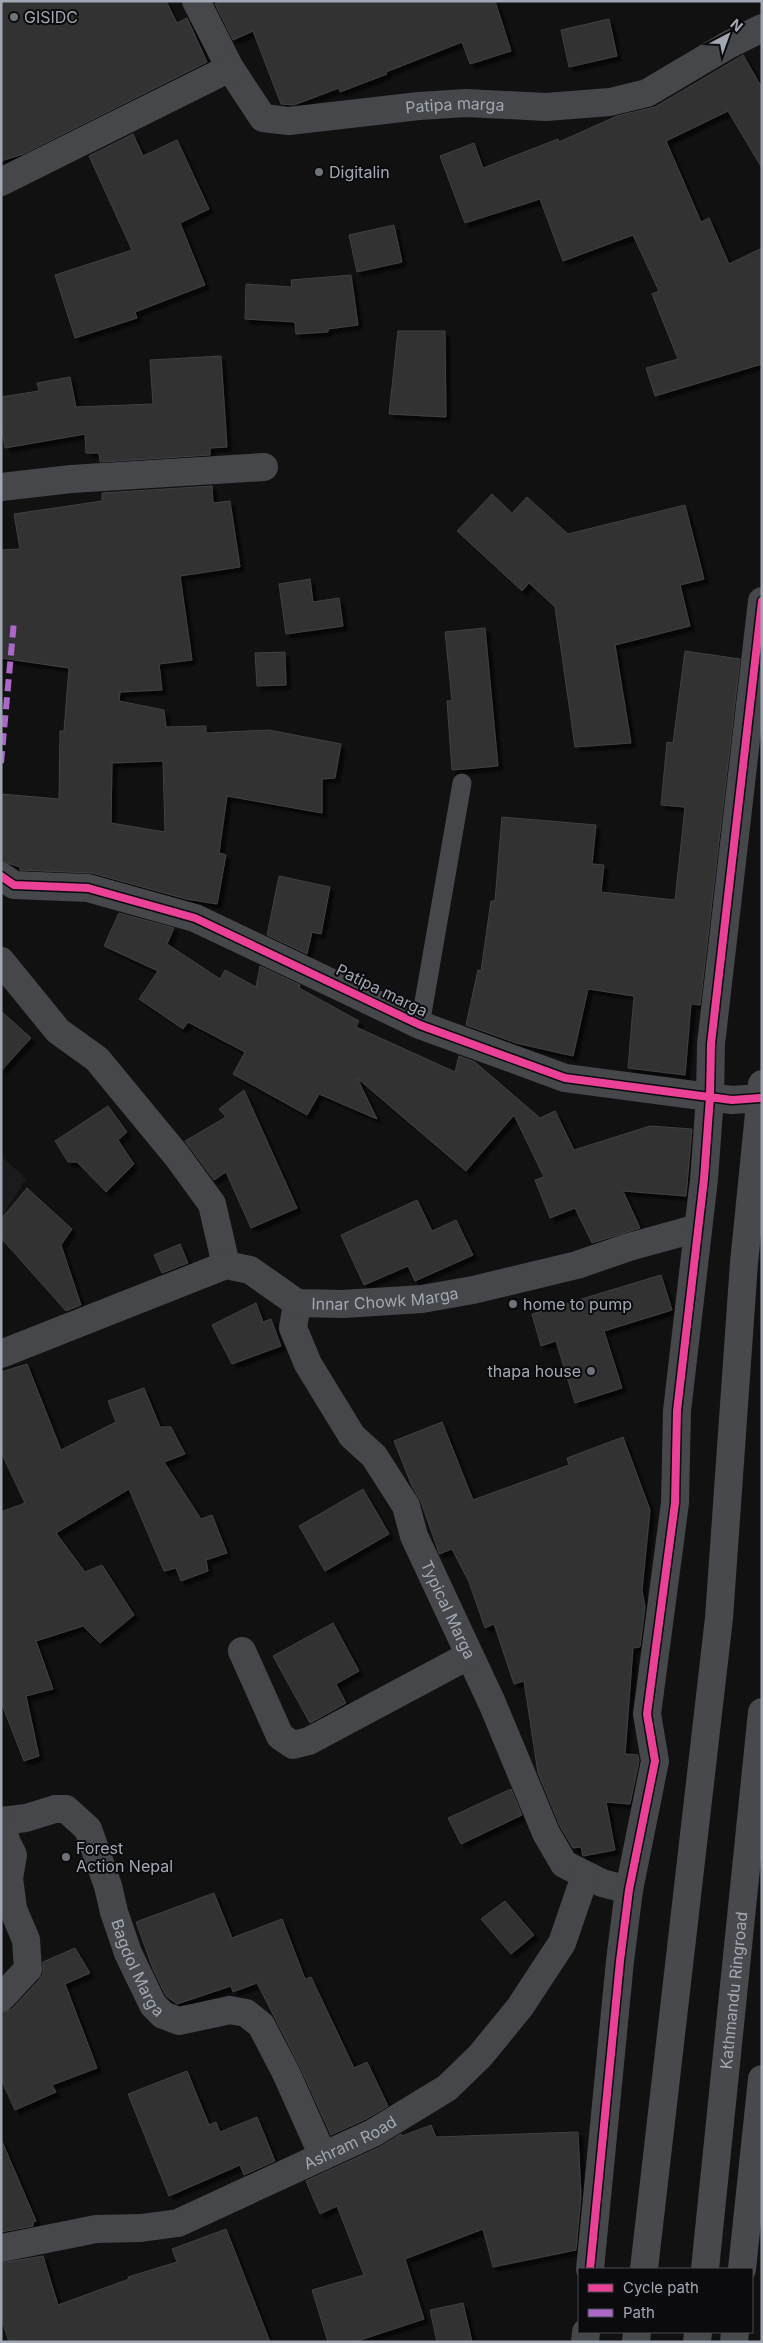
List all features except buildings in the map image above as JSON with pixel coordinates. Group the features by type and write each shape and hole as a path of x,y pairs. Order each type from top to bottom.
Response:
{"highway":[{"name":"Kathmandu Ringroad","path":"705,2268 762,1712"},
{"path":"742,2268 762,2078"}],"main road":[{"path":"644,2268 719,1618 744,1263 761,1091"}],"street":[{"name":"Patipa marga","path":"196,1 230,68 263,118 289,121 419,106 457,104 556,107 610,102 647,93 728,45 762,28"},
{"path":"1,182 230,68"},
{"path":"1,487 71,479 264,467"},
{"path":"590,2268 603,2121 630,1890 655,1761 647,1714 675,1503 677,1411 696,1266 710,1098 711,1044 762,602"},
{"name":"Patipa marga","path":"6,885 88,888 195,918 420,1025 565,1078 732,1100 761,1091"},
{"path":"1,961 58,1031 96,1059 177,1156 212,1204 226,1265 1,1354"},
{"name":"Innar Chowk Marga","path":"226,1265 250,1270 297,1303 343,1304 422,1299 473,1290 578,1265 698,1228"},
{"name":"Typical Marga","path":"297,1303 293,1328 308,1364 352,1436 374,1456 406,1506 414,1536 468,1656 492,1702 546,1833 564,1864 585,1876 630,1890"},
{"path":"242,1651 280,1736 293,1745 309,1741 468,1656"},
{"name":"Bagdol Marga","path":"1,1822 26,1818 55,1809 66,1809 88,1829 108,1886 114,1912 128,1953 153,2005 163,2015 179,2021 230,2010 246,2013 261,2024 286,2073 323,2156"},
{"path":"1,1822 7,1844 14,1855 9,1878 12,1901 26,1940 28,1969 1,1998"},
{"name":"Ashram Road","path":"1,2248 96,2228 141,2228 178,2223 373,2133 446,2088 480,2056 520,2007 562,1944 585,1876"}],"lane":[{"path":"420,1025 462,783"}],"shaded area":[{"path":"1,1156 26,1179 1,1218"}],"marked path":[{"path":"1,763 14,621"}],"cycle path":[{"path":"590,2268 620,1961 629,1890 655,1761 647,1714 675,1503 677,1411 704,1179 710,1097 711,1044 762,601"},
{"path":"1,876 14,885 88,888 195,918 420,1025 565,1078 732,1100 760,1098"}],"place":[{"name":"GISIDC","path":"14,17"},
{"name":"Digitalin","path":"319,172"},
{"name":"home to pump","path":"513,1304"},
{"name":"thapa house","path":"591,1371"},
{"name":"Forest Action Nepal","path":"66,1857"}]}
